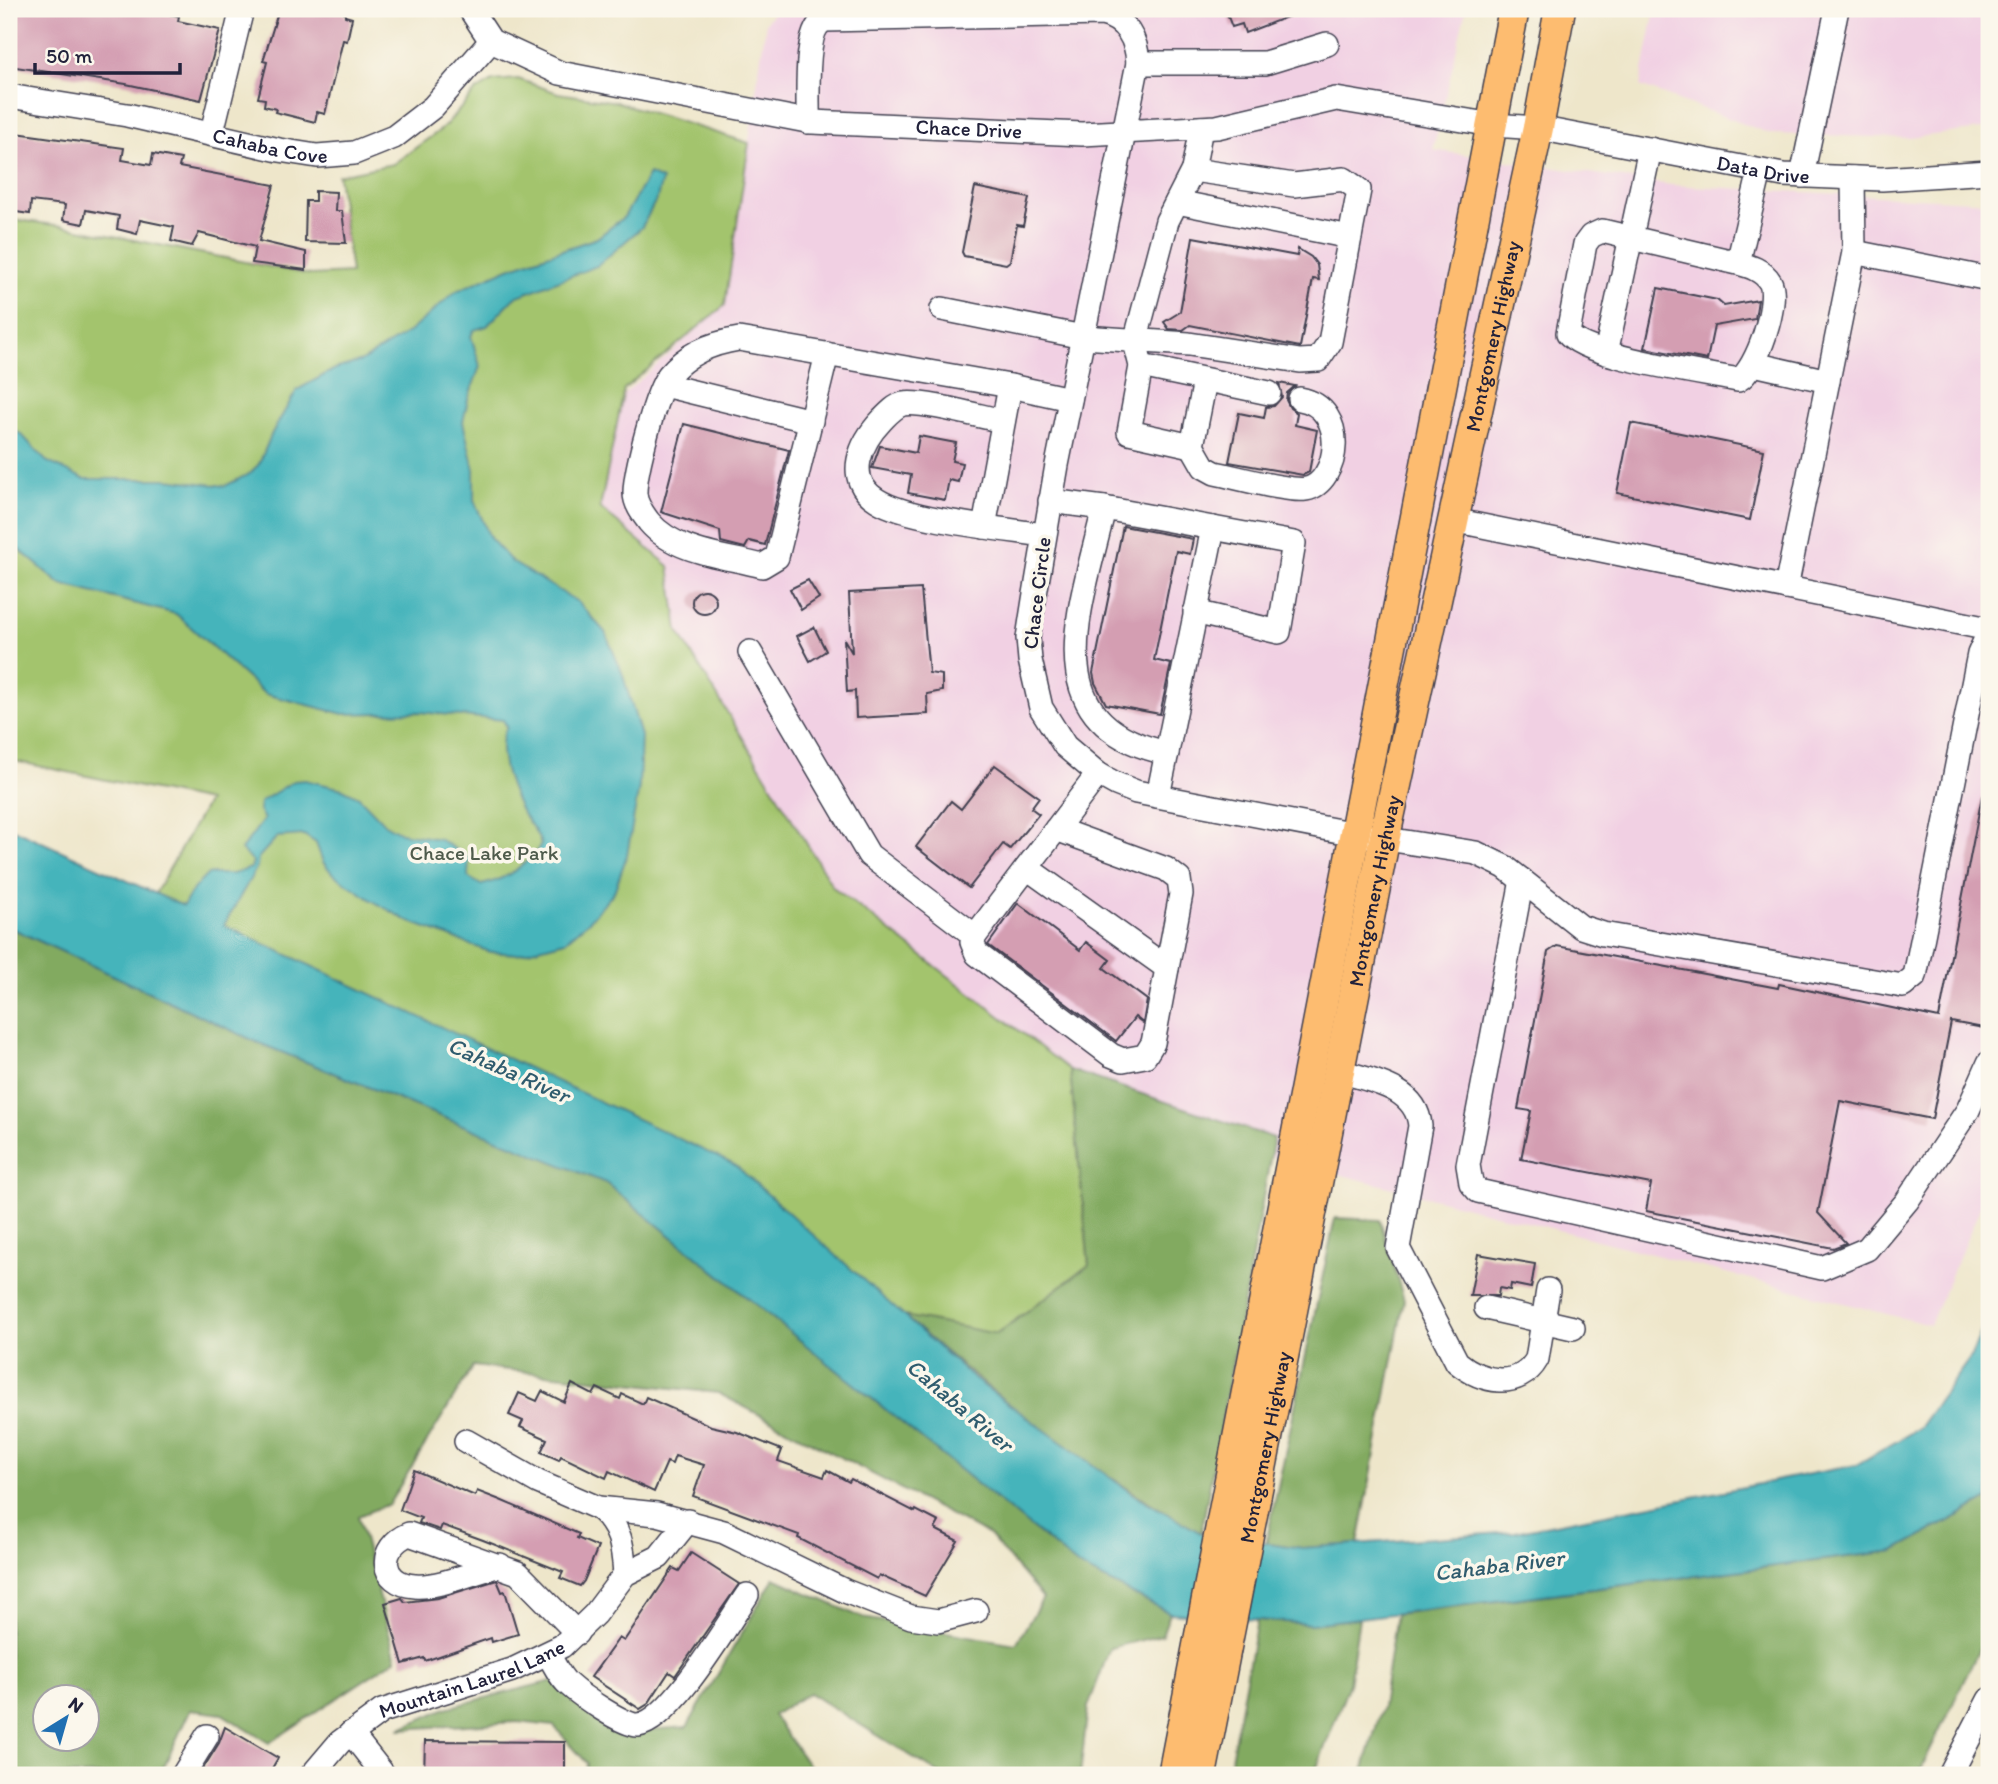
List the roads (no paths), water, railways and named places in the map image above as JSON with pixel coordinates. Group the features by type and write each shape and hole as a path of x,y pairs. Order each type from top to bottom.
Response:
{"main road":[{"name":"Montgomery Highway","path":"1201,1775 1203,1697 1281,1292 1354,834 1514,9"},
{"name":"Montgomery Highway","path":"1281,1292 1339,1072 1385,836 1538,128 1560,9"},
{"name":"Montgomery Highway","path":"1173,1775 1203,1697"}],"street":[{"path":"212,132 242,9"},
{"path":"470,9 491,41"},
{"path":"1802,176 1837,9"},
{"path":"808,122 811,35 819,23 825,20 1102,14 1114,17 1131,35 1138,47 1138,63 1265,63 1327,44"},
{"name":"Cahaba Cove","path":"9,96 69,104 317,156 354,153 394,137 433,107 491,41"},
{"name":"Chace Drive","path":"491,41 560,73 808,122 1082,134 1201,128 1336,99 1493,125 1538,128"},
{"name":"Chace Circle","path":"1138,63 1050,501 1028,638 1034,687 1041,708 1065,746 1098,774 1136,792 1354,834 1385,836 1476,853 1505,867 1581,927 1603,934 1894,987 1903,986 1914,976 1979,654 1989,630"},
{"path":"1192,446 1129,432 1141,366 1135,341 1167,222 1193,170 1201,128"},
{"name":"Data Drive","path":"1538,128 1760,171 1802,176 1882,180 1989,172"},
{"path":"1606,353 1650,149"},
{"path":"942,309 1083,337 1189,344 1300,361 1318,359 1330,342 1359,190 1345,179 1294,186 1193,170"},
{"path":"1738,263 1760,171"},
{"path":"1786,588 1854,252 1853,178"},
{"path":"1177,202 1350,237"},
{"path":"1602,231 1738,263 1762,273 1770,282 1773,297 1754,364 1738,380 1606,353 1573,340 1567,325 1585,244 1591,236 1602,231"},
{"path":"1854,252 1989,279"},
{"path":"827,354 782,548 777,557 762,566 675,544 651,524 642,512 635,493 656,397 684,362 714,343 739,338 1010,386 1070,399"},
{"path":"1754,364 1828,381"},
{"path":"1141,366 1269,393"},
{"path":"1205,381 1192,446 1204,467 1215,473 1295,489 1315,485 1327,471 1334,437 1329,415 1320,407 1300,399"},
{"path":"664,385 811,421"},
{"path":"984,527 1010,386"},
{"path":"1003,421 904,404 895,407 867,435 860,453 861,486 876,500 900,510 984,527 1044,535"},
{"path":"1050,501 1104,508 1294,543 1279,632 1195,612"},
{"path":"1104,508 1075,639 1074,663 1088,705 1103,724 1129,743 1167,753"},
{"path":"1453,520 1989,630"},
{"path":"1158,796 1213,528"},
{"path":"750,652 869,855 975,936"},
{"path":"1056,829 1166,869 1179,878 1181,894 1150,1050 1134,1060 1123,1060 1111,1055 977,954 972,942 975,936 1027,868 1056,829 1098,774"},
{"path":"1027,868 1167,968"},
{"path":"1522,880 1468,1165 1471,1183 1478,1191 1822,1268 1867,1249 1907,1201 1968,1110 1989,1063"},
{"path":"1339,1072 1384,1085 1401,1094 1419,1114 1420,1126 1398,1248 1457,1362 1470,1373 1496,1381 1521,1376 1532,1368 1537,1359 1548,1290"},
{"path":"1486,1308 1573,1328"},
{"path":"466,1441 538,1482 598,1508 613,1521 620,1537 625,1574"},
{"path":"598,1508 657,1514 724,1532 845,1591 918,1619 938,1621 976,1611"},
{"name":"Mountain Laurel Lane","path":"312,1775 351,1734 382,1711 463,1687 548,1654 577,1633 625,1574 659,1557 688,1521"},
{"path":"500,1565 518,1573 577,1633"},
{"path":"548,1654 567,1684 603,1709 628,1723 638,1725 657,1717 680,1692 747,1595"},
{"path":"1951,1775 1989,1700"},
{"path":"351,1734 384,1775"},
{"path":"183,1775 206,1736"}],"water":[{"name":"Cahaba River","path":"649,174 662,180 657,198 642,227 597,266 515,297 487,326 474,330 471,336 480,366 463,422 474,469 474,500 490,538 512,562 578,602 605,632 622,672 641,736 639,787 627,855 614,892 589,921 565,941 517,954 490,952 408,921 373,901 333,874 323,862 316,843 304,835 277,837 258,858 257,867 224,925 735,1165 973,1378 1133,1494 1201,1533 1302,1548 1514,1532 1856,1465 1919,1428 1970,1358 1989,1314 1989,1499 1894,1551 1311,1624 1170,1613 1080,1567 606,1183 259,1043 9,927 9,827 183,906 194,888 208,874 233,874 251,868 253,862 241,850 264,819 259,811 260,802 294,781 305,780 343,789 359,797 385,824 401,833 439,839 469,858 468,877 481,885 506,876 536,852 541,845 539,839 519,807 504,767 502,745 507,727 503,720 419,712 343,714 265,694 176,614 60,584 9,541 9,427 22,435 46,461 84,479 167,479 225,486 251,473 259,464 272,433 297,390 335,369 362,361 409,332 456,291 509,268 597,238 624,217"}],"park label":[{"name":"Chace Lake Park","path":"484,853"}]}
